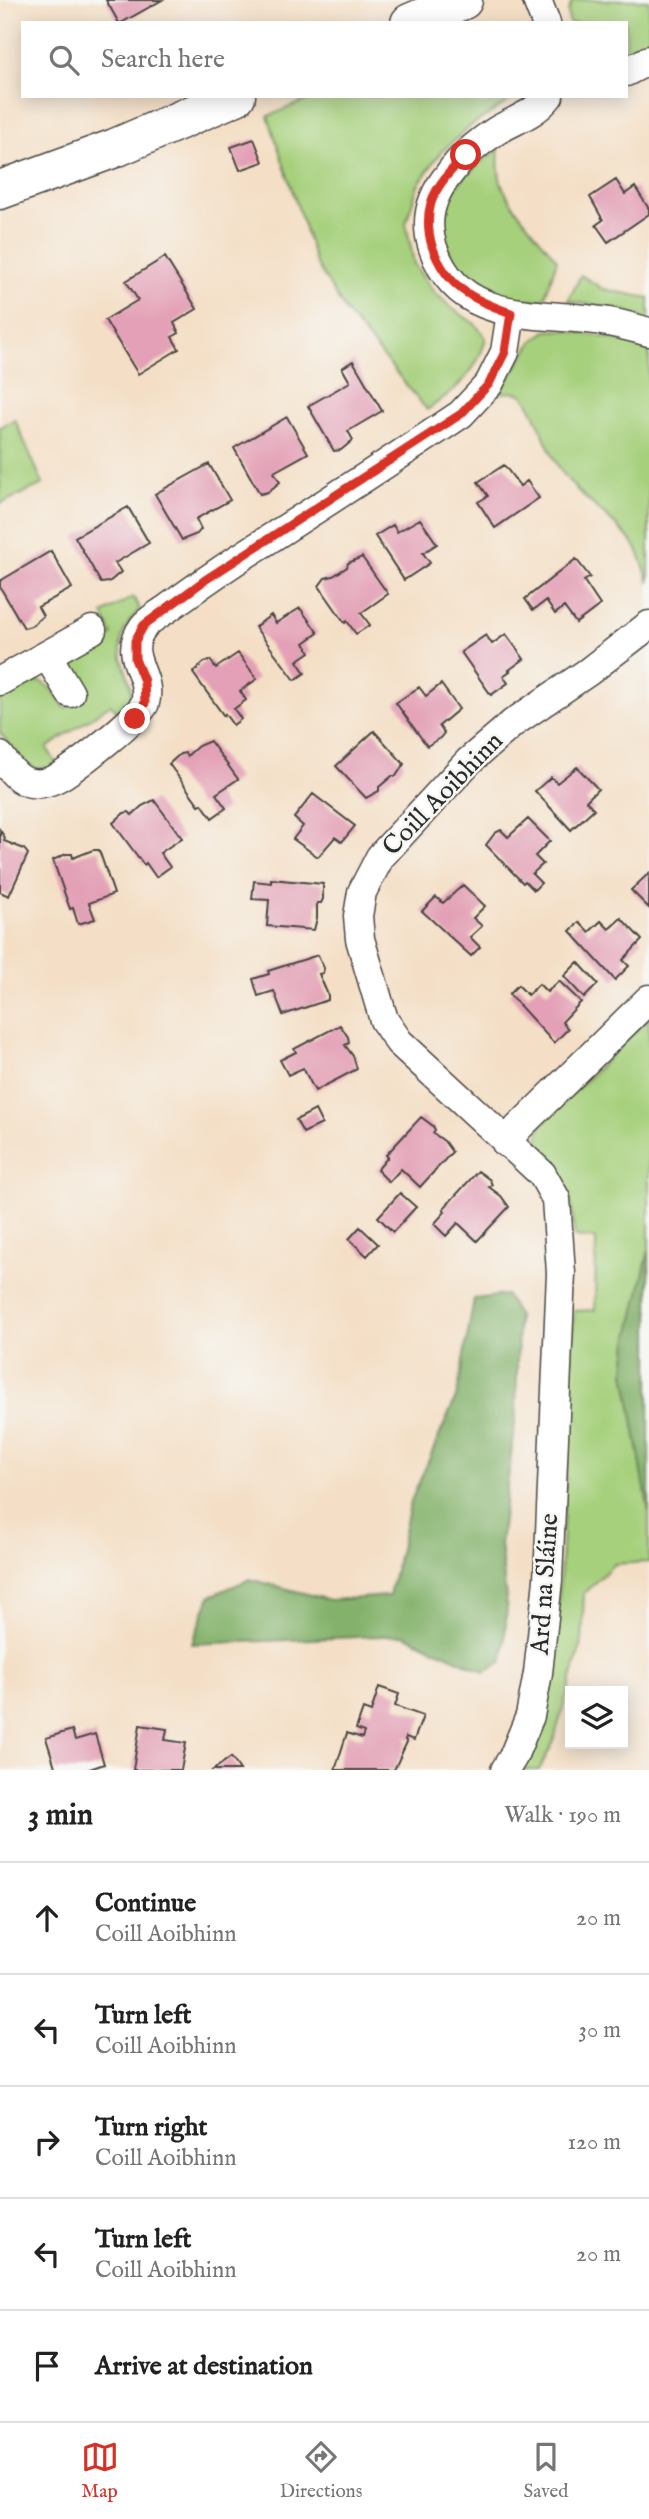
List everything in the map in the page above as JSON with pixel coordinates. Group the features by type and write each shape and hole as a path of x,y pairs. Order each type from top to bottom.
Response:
{"main road":[{"path":"415,21 463,0"},
{"path":"0,190 115,148 231,98"}],"street":[{"path":"537,0 544,21"},
{"path":"628,71 649,60"},
{"path":"548,98 540,108 496,131 466,155 447,175 431,202 428,231 444,272 461,289 485,304 511,313 603,321 649,332"},
{"path":"0,757 12,773 25,782 42,783 58,778 135,719 145,703 144,681 135,659 135,641 144,625 205,580 461,414 489,384 505,352 511,313"},
{"name":"Coill Aoibhinn","path":"556,1391 561,1273 556,1199 542,1174 399,1042 384,1020 360,939 358,916 362,892 380,857 469,761 513,723 588,672 649,625"},
{"path":"0,681 92,630"},
{"path":"47,655 70,693"},
{"path":"506,1143 649,999"},
{"name":"Ard na Sláine","path":"505,1770 530,1716 538,1673 548,1580 556,1391"}],"green space":[{"path":"573,0 649,0 649,44 628,56 628,21 569,21 568,11"},
{"path":"312,98 514,98 472,125 441,152 418,185 406,223 414,264 433,291 475,324 486,338 477,362 464,380 427,410 346,312 316,263 268,116"},
{"path":"499,149 499,174 505,191 518,212 557,260 544,300 514,301 481,286 460,266 445,242 443,214 451,194 465,177"},
{"path":"581,275 603,289 649,298 649,320 626,311 568,301"},
{"path":"565,330 634,343 649,350 649,583 641,557 633,543 574,487 558,466 526,398 516,392 500,393 533,341 546,331"},
{"path":"15,420 43,484 0,504 0,427"},
{"path":"133,597 140,609 125,629 121,648 131,688 128,706 120,715 111,704 47,748 56,763 47,768 26,764 0,733 0,699 37,681 50,688 65,708 83,697 71,674 75,658 92,644 112,635 103,614"},
{"path":"649,1018 649,1250 628,1341 625,1372 649,1512 649,1562 614,1564 584,1593 582,1641 569,1686 565,1686 565,1701 553,1743 539,1770 521,1770 533,1749 541,1726 555,1652 574,1311 595,1310 596,1239 575,1237 565,1183 541,1151 541,1125"},
{"path":"649,1250 649,1512 625,1372 628,1341"},
{"path":"506,1295 518,1316 516,1415 500,1544 507,1607 503,1661 485,1672 404,1635 192,1644 210,1596 250,1579 330,1600 389,1596 411,1501 457,1395 474,1299"}],"building":[{"path":"106,0 162,0 125,21 118,21"},
{"path":"254,139 263,162 240,170 231,147"},
{"path":"616,180 625,194 635,187 649,209 649,214 608,242 596,225 603,220 590,197"},
{"path":"165,257 197,309 174,323 179,333 172,337 179,349 138,374 105,320 138,300 126,281"},
{"path":"353,361 382,411 348,431 353,440 341,450 334,451 308,406 350,382 342,368"},
{"path":"287,417 308,453 274,472 280,482 268,492 260,494 234,448"},
{"path":"209,464 230,500 196,519 201,529 197,534 182,540 155,494"},
{"path":"504,465 520,486 527,481 539,498 495,528 478,502 488,496 478,482"},
{"path":"128,507 149,543 115,563 121,572 109,582 101,583 75,537"},
{"path":"420,519 437,544 423,553 430,563 404,580 375,536 393,525 397,532"},
{"path":"51,551 72,588 38,607 43,616 24,628 0,587 0,581"},
{"path":"362,557 388,594 361,613 370,625 356,634 319,586 325,578 333,576 347,567 348,563"},
{"path":"576,559 590,577 584,581 600,605 576,623 564,607 555,614 546,601 533,610 525,599"},
{"path":"300,608 318,633 304,643 310,652 297,661 305,673 295,680 255,627 271,615 276,623"},
{"path":"506,634 524,659 503,676 508,683 491,695 461,652 486,635 492,644"},
{"path":"238,653 257,679 240,691 246,700 234,709 241,719 233,725 193,673 203,663 210,660 216,668"},
{"path":"441,684 459,709 439,726 444,733 440,738 427,746 396,703 419,687 426,696"},
{"path":"374,731 404,764 396,776 392,776 379,787 379,791 366,798 336,766"},
{"path":"210,741 238,779 216,794 226,808 212,818 169,764 180,754 185,753 187,756 198,746"},
{"path":"577,767 598,789 586,801 594,809 571,830 535,791 551,777 557,783"},
{"path":"313,794 355,826 342,842 335,837 318,857 293,839 303,826 294,818"},
{"path":"154,800 182,838 160,853 170,867 156,877 113,823 124,813 129,812 132,815"},
{"path":"528,819 550,841 535,856 543,864 532,874 541,883 534,890 525,881 523,883 486,845 495,833 501,830 508,837"},
{"path":"0,830 4,841 24,849 28,854 9,896 0,892"},
{"path":"99,850 114,894 89,903 95,919 78,924 53,860 66,854 72,854 73,858"},
{"path":"649,873 649,908 631,890"},
{"path":"271,879 323,884 323,899 321,903 317,903 314,930 267,926 269,900 252,899 254,881 271,883"},
{"path":"463,885 485,906 473,918 482,926 470,937 480,947 471,956 422,911 436,897 443,903"},
{"path":"621,918 642,940 623,960 629,966 615,980 570,931 579,922 589,932 601,921 609,929"},
{"path":"318,955 324,968 323,973 319,974 328,1000 283,1015 274,991 258,996 253,979 269,974 268,971"},
{"path":"578,962 598,984 584,998 564,976"},
{"path":"559,981 581,1002 562,1022 568,1029 554,1043 509,994 518,985 528,995 539,984 547,992"},
{"path":"340,1025 348,1037 349,1043 345,1045 353,1056 357,1069 315,1091 303,1068 288,1075 280,1060 296,1052 294,1049"},
{"path":"315,1110 322,1124 303,1133 296,1120"},
{"path":"421,1117 433,1126 433,1133 444,1141 452,1152 420,1187 401,1169 389,1182 377,1170 388,1157 386,1155"},
{"path":"478,1171 490,1180 492,1185 489,1187 501,1196 509,1207 477,1241 458,1223 446,1236 434,1224 445,1212 443,1209"},
{"path":"400,1193 416,1207 393,1232 378,1217"},
{"path":"360,1227 378,1244 367,1256 349,1239"},
{"path":"379,1687 399,1694 395,1706 423,1716 414,1740 406,1737 407,1742 394,1770 335,1770 347,1733 362,1738 364,1732 356,1729 363,1709 371,1712"},
{"path":"140,1725 167,1729 165,1740 186,1743 181,1770 133,1770"},
{"path":"72,1730 75,1740 95,1734 104,1764 87,1770 56,1770 46,1738"},
{"path":"231,1757 240,1770 213,1770"}],"route":[{"path":"135,719 145,703 144,681 135,659 135,641 144,625 205,580 461,414 489,384 505,352 511,313 485,304 461,289 444,272 428,231 431,202 447,175 466,155"}]}
